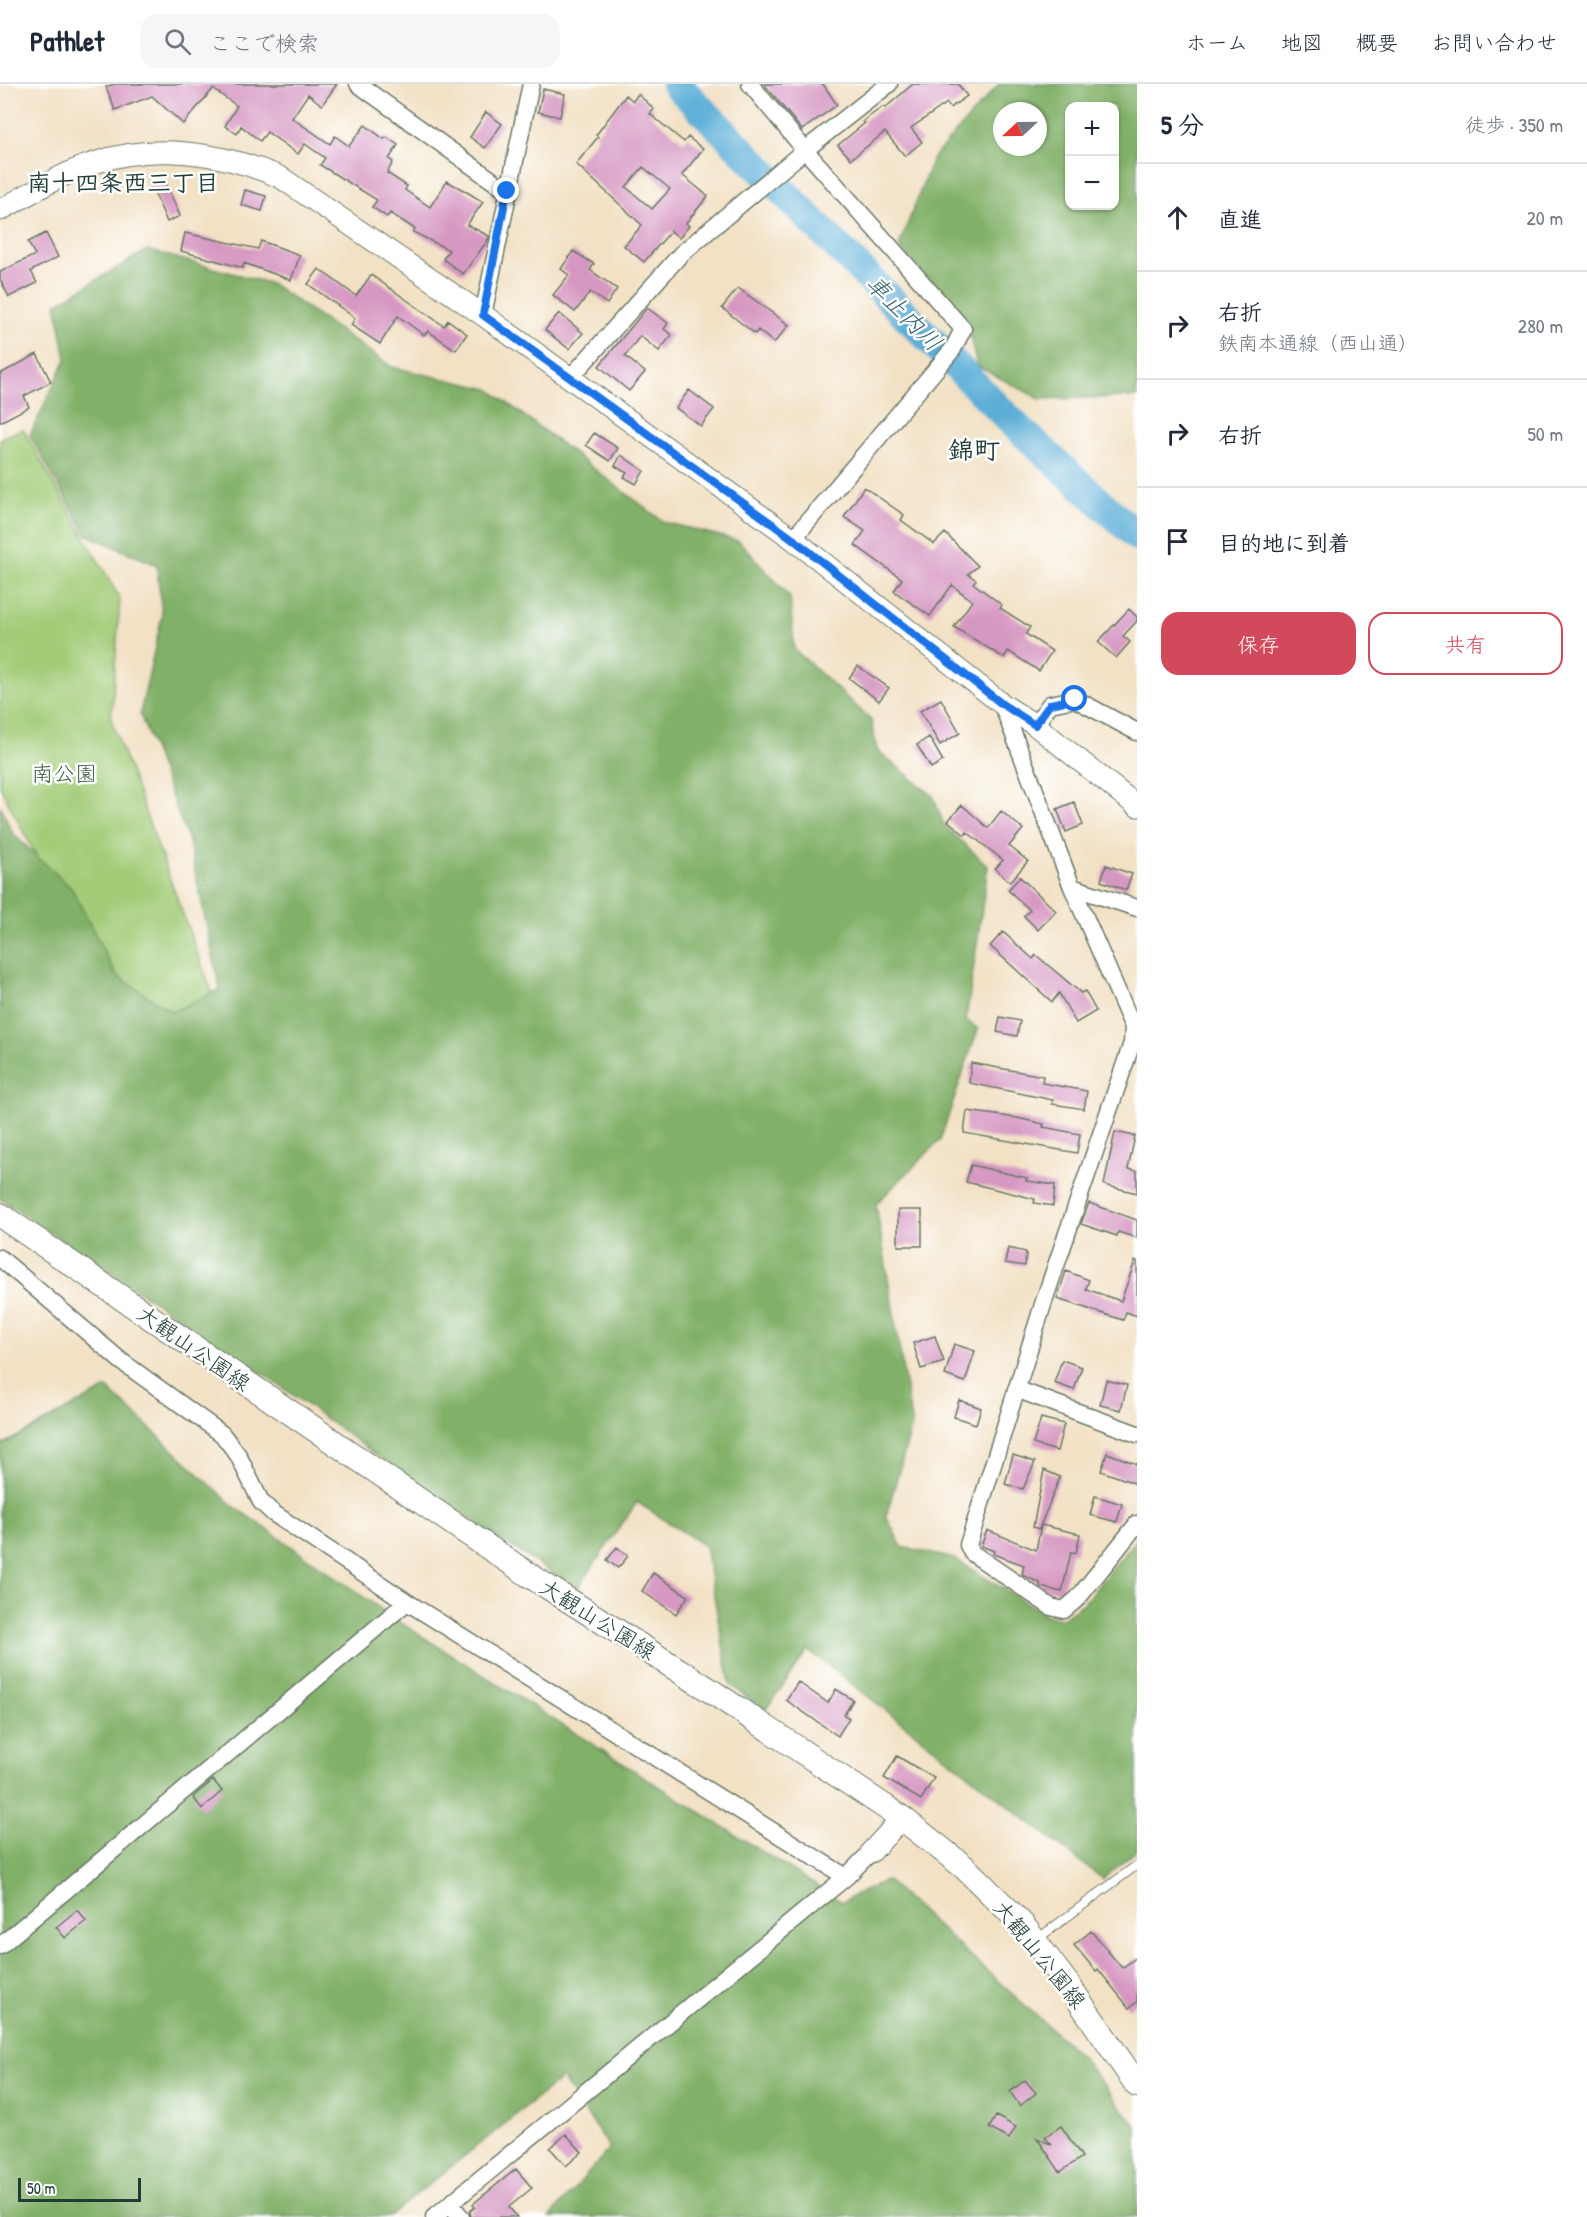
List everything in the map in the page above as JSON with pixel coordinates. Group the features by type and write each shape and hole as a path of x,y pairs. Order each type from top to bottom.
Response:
{"main road":[{"name":"大観山公園線","path":"0,1215 344,1451 902,1818 964,1867 1022,1924 1137,2085"}],"street":[{"path":"358,84 507,191"},
{"path":"483,315 531,84"},
{"path":"750,84 963,329 953,349 793,539"},
{"path":"571,377 681,254 805,150 889,84"},
{"path":"0,210 56,180 107,160 151,152 214,156 256,167 298,186 571,377 793,539 1002,704 1035,725 1137,806"},
{"path":"1035,725 1050,704 1075,699 1137,732"},
{"path":"1002,704 1072,887 1133,1027 1132,1043 1016,1389 968,1545 972,1553 1051,1606 1064,1610 1078,1598 1137,1524"},
{"path":"1072,887 1137,908"},
{"path":"0,1258 122,1361 222,1434 234,1448 266,1508 406,1602 846,1877"},
{"path":"1016,1389 1137,1434"},
{"path":"0,1946 406,1602"},
{"path":"434,2217 846,1877 902,1818"},
{"path":"450,2204 461,2217"}],"lane":[{"path":"1035,1941 1137,1865"}],"green space":[{"path":"999,84 1137,84 1137,397 1040,399 977,366 967,323 899,246 933,158"},
{"path":"147,250 272,284 392,367 489,389 664,522 739,541 790,597 794,649 871,720 877,750 933,796 944,825 988,866 966,1020 978,1029 940,1140 876,1204 912,1426 886,1516 902,1547 955,1559 1046,1615 1060,1619 1083,1604 1137,1539 1137,1850 1103,1879 808,1650 765,1711 730,1684 705,1546 637,1502 577,1589 432,1495 269,1378 0,1199 0,805 13,834 72,889 116,975 172,1012 220,989 189,842 140,714 162,616 157,565 87,535 30,435 66,359 56,304"},
{"name":"南公園","path":"23,429 120,599 111,720 224,1025 200,1030 115,979 83,944 0,787 0,439"},
{"path":"107,1388 232,1505 401,1623 842,1902 886,1880 1080,2055 1137,2127 1137,2217 550,2217 610,2148 562,2078 388,2217 0,2217 0,1446"}],"building":[{"path":"114,84 337,84 322,105 308,94 292,118 330,144 335,136 349,146 365,125 384,139 386,137 398,145 389,159 393,162 387,173 407,186 405,190 430,207 447,181 483,202 467,225 489,236 488,240 463,274 443,259 449,250 413,232 415,229 390,213 387,217 372,207 377,200 320,165 325,158 305,144 298,154 267,132 260,141 241,126 237,134 225,126 237,106 213,89 183,124 152,96 115,110 106,87"},
{"path":"764,84 823,84 837,105 802,130"},
{"path":"913,84 958,84 967,96 950,108 947,103 911,128 922,142 905,156 885,132 851,159 838,145 865,123 863,121 884,106 885,108"},
{"path":"543,89 565,94 560,117 538,112"},
{"path":"638,94 654,109 650,114 684,142 688,137 703,149 682,175 708,196 686,223 689,226 679,238 671,231 644,262 624,246 642,225 576,164 598,137 596,135 626,95 633,101","holes":["643,167 670,189 652,209 626,187"]},
{"path":"486,112 502,124 485,148 470,137"},
{"path":"162,175 180,216 167,222 149,180"},
{"path":"245,190 266,196 262,211 241,205"},
{"path":"46,233 58,257 31,271 37,283 9,297 0,279 0,272 35,255 28,242"},
{"path":"185,233 258,249 261,241 300,255 291,280 244,263 243,268 181,251"},
{"path":"573,251 594,264 590,270 617,289 607,304 590,292 575,312 553,295 569,275 561,269"},
{"path":"319,269 356,296 371,275 444,326 448,320 467,334 456,350 428,331 424,335 398,316 380,344 351,325 355,318 308,284"},
{"path":"738,288 789,325 774,343 758,330 755,334 722,308"},
{"path":"647,308 668,323 664,329 672,335 659,351 640,336 625,356 645,372 629,391 599,366"},
{"path":"559,313 583,333 569,349 545,330"},
{"path":"37,354 51,382 24,396 29,407 0,422 0,374"},
{"path":"689,390 714,409 701,426 676,408"},
{"path":"594,433 618,448 610,461 586,445"},
{"path":"621,455 644,471 636,484 624,477 627,473 615,466"},
{"path":"864,487 904,515 901,520 934,544 945,533 978,566 968,574 976,580 973,583 1002,605 1000,608 1030,627 1026,634 1052,651 1039,671 1008,651 1004,658 954,627 972,601 952,585 930,616 894,591 902,579 855,545 865,531 844,517"},
{"path":"1129,609 1137,617 1137,621 1123,636 1130,642 1116,658 1098,642"},
{"path":"858,666 889,688 879,701 849,678"},
{"path":"941,699 960,733 940,745 920,711"},
{"path":"929,737 943,761 931,768 917,745"},
{"path":"1074,802 1083,825 1066,832 1057,809"},
{"path":"962,805 988,828 1001,811 1023,829 1009,846 1028,861 1010,882 995,869 1003,860 967,832 965,835 948,821"},
{"path":"1106,865 1132,874 1126,890 1101,881"},
{"path":"1020,877 1056,911 1038,930 1024,916 1030,910 1008,890"},
{"path":"1003,932 1033,959 1036,955 1081,993 1085,991 1096,1011 1076,1023 1059,993 1052,1002 990,946"},
{"path":"1000,1017 1020,1021 1017,1036 997,1032"},
{"path":"971,1063 1043,1076 1042,1083 1087,1091 1084,1109 1052,1104 1053,1100 969,1083"},
{"path":"967,1111 1017,1118 1044,1124 1043,1127 1080,1134 1077,1153 964,1133"},
{"path":"1115,1132 1135,1136 1128,1169 1137,1171 1137,1193 1104,1185"},
{"path":"971,1165 1027,1178 1026,1181 1055,1185 1053,1206 1034,1203 1035,1199 966,1182"},
{"path":"1089,1203 1137,1220 1137,1238 1118,1232 1117,1236 1081,1224"},
{"path":"898,1210 922,1210 922,1246 898,1246"},
{"path":"1008,1248 1026,1252 1025,1266 1005,1263"},
{"path":"1135,1261 1137,1261 1137,1316 1126,1312 1123,1320 1057,1299 1066,1271 1089,1280 1086,1289 1121,1301"},
{"path":"935,1336 944,1362 921,1369 913,1343"},
{"path":"954,1344 975,1351 965,1382 945,1375"},
{"path":"1062,1360 1082,1367 1074,1390 1054,1383"},
{"path":"1106,1380 1127,1385 1121,1410 1100,1405"},
{"path":"959,1400 981,1408 976,1424 954,1417"},
{"path":"1041,1418 1064,1424 1057,1451 1033,1444"},
{"path":"1107,1453 1137,1464 1137,1484 1101,1471"},
{"path":"1013,1455 1035,1462 1023,1489 1005,1484"},
{"path":"1044,1470 1060,1477 1039,1529 1033,1527"},
{"path":"1095,1496 1122,1504 1117,1522 1090,1515"},
{"path":"1041,1525 1080,1534 1076,1553 1071,1552 1062,1592 1040,1587 1040,1583 1022,1575 1024,1565 993,1554 994,1551 981,1546 987,1530 1036,1550"},
{"path":"617,1547 628,1556 618,1568 607,1560"},
{"path":"653,1573 688,1596 676,1614 642,1591"},
{"path":"798,1682 828,1703 836,1689 853,1700 844,1715 849,1718 838,1736 786,1700"},
{"path":"897,1756 934,1778 921,1800 884,1778"},
{"path":"213,1780 222,1791 202,1809 193,1797"},
{"path":"77,1910 86,1921 65,1938 56,1927"},
{"path":"1091,1931 1122,1968 1137,1957 1137,2002 1129,2008 1098,1969 1096,1971 1074,1945"},
{"path":"1025,2080 1036,2093 1020,2106 1010,2092"},
{"path":"996,2116 1016,2127 1009,2139 989,2128"},
{"path":"1061,2126 1082,2157 1060,2172 1037,2138 1052,2145 1045,2137"},
{"path":"566,2134 582,2152 566,2166 550,2148"},
{"path":"516,2169 532,2188 509,2207 517,2217 471,2217 470,2211 475,2207 473,2204"}],"waterway":[{"name":"車止内川","path":"676,84 1017,427 1137,536"}],"district":[{"name":"南十四条西三丁目","path":"123,183"},
{"name":"錦町","path":"974,450"}],"route":[{"path":"507,191 483,315 793,539 1002,704 1035,725 1050,704 1075,699"}]}
